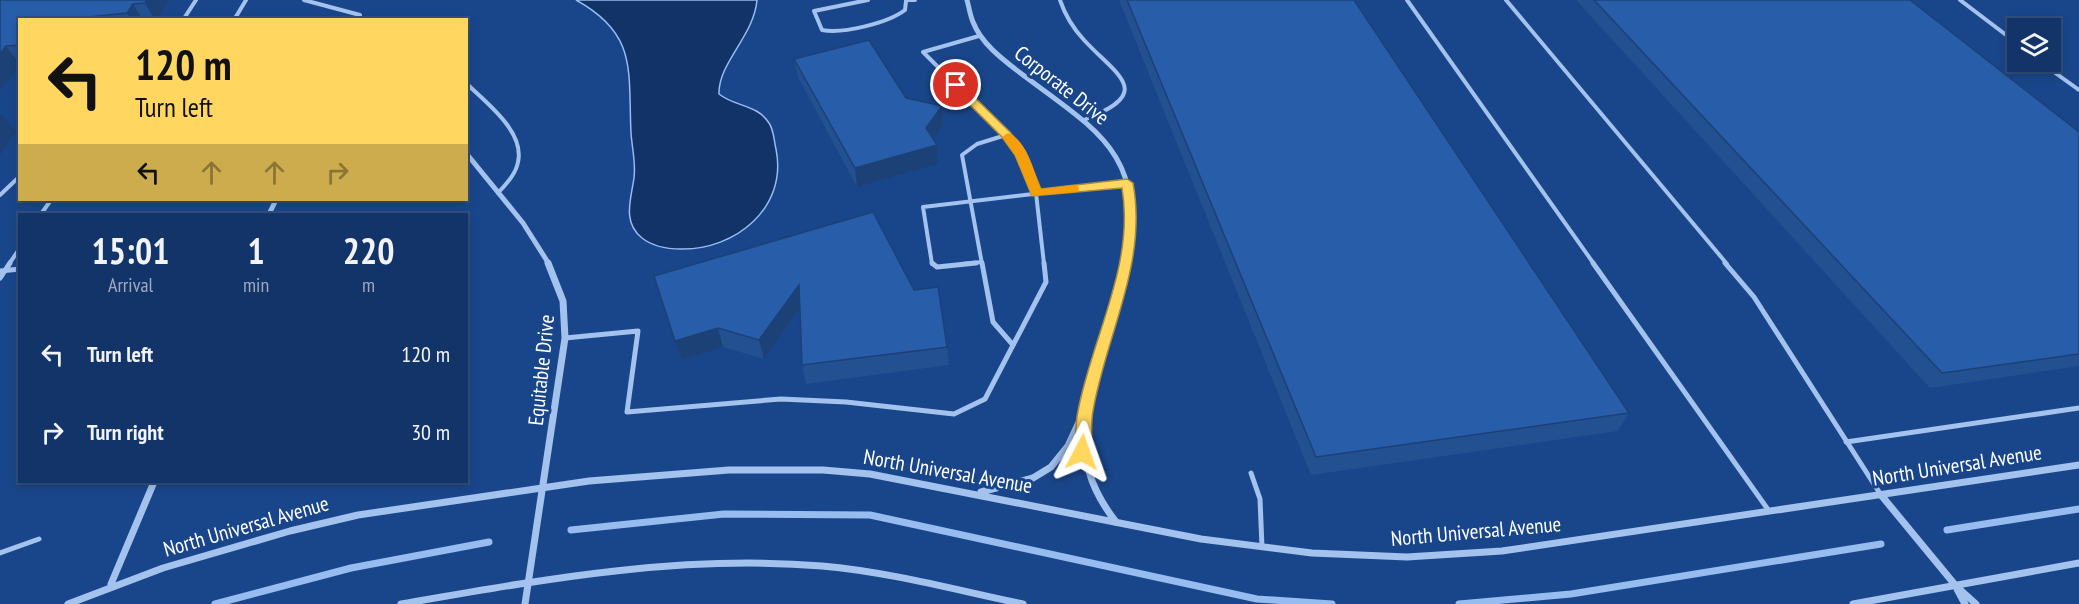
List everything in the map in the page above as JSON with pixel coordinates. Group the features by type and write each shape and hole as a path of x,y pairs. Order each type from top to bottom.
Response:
{"street":[{"name":"Corporate Drive","path":"967,0 971,21 979,36 997,55 1086,119 1102,135 1114,153 1127,183 1130,201 1130,233 1124,272 1085,412 1082,452 1085,467 1099,503 1116,522"},
{"name":"Equitable Drive","path":"468,156 544,253 556,276 564,303 565,338 525,604"},
{"name":"Corporate Drive","path":"976,493 1024,483 1043,472 1063,452 1085,412"},
{"name":"North Universal Avenue","path":"68,604 111,584 313,525 405,506 544,486 682,471 759,467 816,468 870,474 1116,522 1262,547 1311,553 1423,558 1502,551 2079,465"},
{"path":"111,584 154,483"},
{"path":"1881,495 1956,586 1976,604"},
{"path":"401,604 528,582 673,565 739,562 823,566 1023,604"},
{"path":"1853,604 2079,563"},
{"path":"1956,586 1965,604"}],"lane":[{"path":"184,18 196,0"},
{"path":"235,18 246,0"},
{"path":"304,0 360,15 359,18"},
{"path":"868,0 814,11 822,30 833,32 894,18 905,10 906,0 915,0"},
{"path":"1060,0 1067,19 1079,35 1120,75 1125,85 1124,97 1119,104 1086,119"},
{"path":"1407,0 1768,512"},
{"path":"1506,0 1754,297 1881,495"},
{"path":"1960,0 2007,36"},
{"path":"565,338 638,331 627,412 781,399 846,402 954,414 985,399 1046,282 1036,193 1021,154 1006,135 923,52 979,36"},
{"path":"2054,72 2079,90"},
{"path":"468,85 516,137 521,156 512,180 498,193"},
{"path":"1006,135 978,144 962,155 993,322 1013,345"},
{"path":"0,195 18,178"},
{"path":"982,262 937,267 932,265 923,207 1127,183"},
{"path":"0,278 2,271 18,251"},
{"path":"2,271 18,269"},
{"path":"1846,442 2079,408"},
{"path":"1251,473 1260,500 1262,547"},
{"path":"0,553 39,539"}],"water":[{"path":"576,0 757,0 750,26 724,71 719,94 758,112 769,123 774,136 778,170 774,190 765,207 753,222 720,242 681,249 655,245 636,232 629,210 635,167 626,56 610,26 596,13"}],"building":[{"path":"0,0 147,0 145,3 133,4 127,13 80,18 18,18 18,45 6,46 0,54"},
{"path":"1127,0 1354,0 1629,413 1316,457"},
{"path":"1594,0 1910,0 2079,132 2079,354 1942,373"},
{"path":"869,40 906,98 942,106 926,128 937,145 855,168 794,59"},
{"path":"873,212 914,290 938,287 947,347 802,365 799,285 759,340 718,328 675,341 654,276"}],"waterway":[{"path":"1947,530 2079,509"},
{"path":"571,530 724,514 870,515 1257,599 1332,604"},
{"path":"215,604 351,568 489,542"},
{"path":"1459,604 1571,594 1881,544"}],"slow traffic":[{"path":"1008,137 1021,154 1036,193 1073,189"}],"route":[{"path":"956,85 1006,135 1021,154 1036,193 1127,183 1130,201 1130,233 1124,272 1085,412 1082,452"}]}
